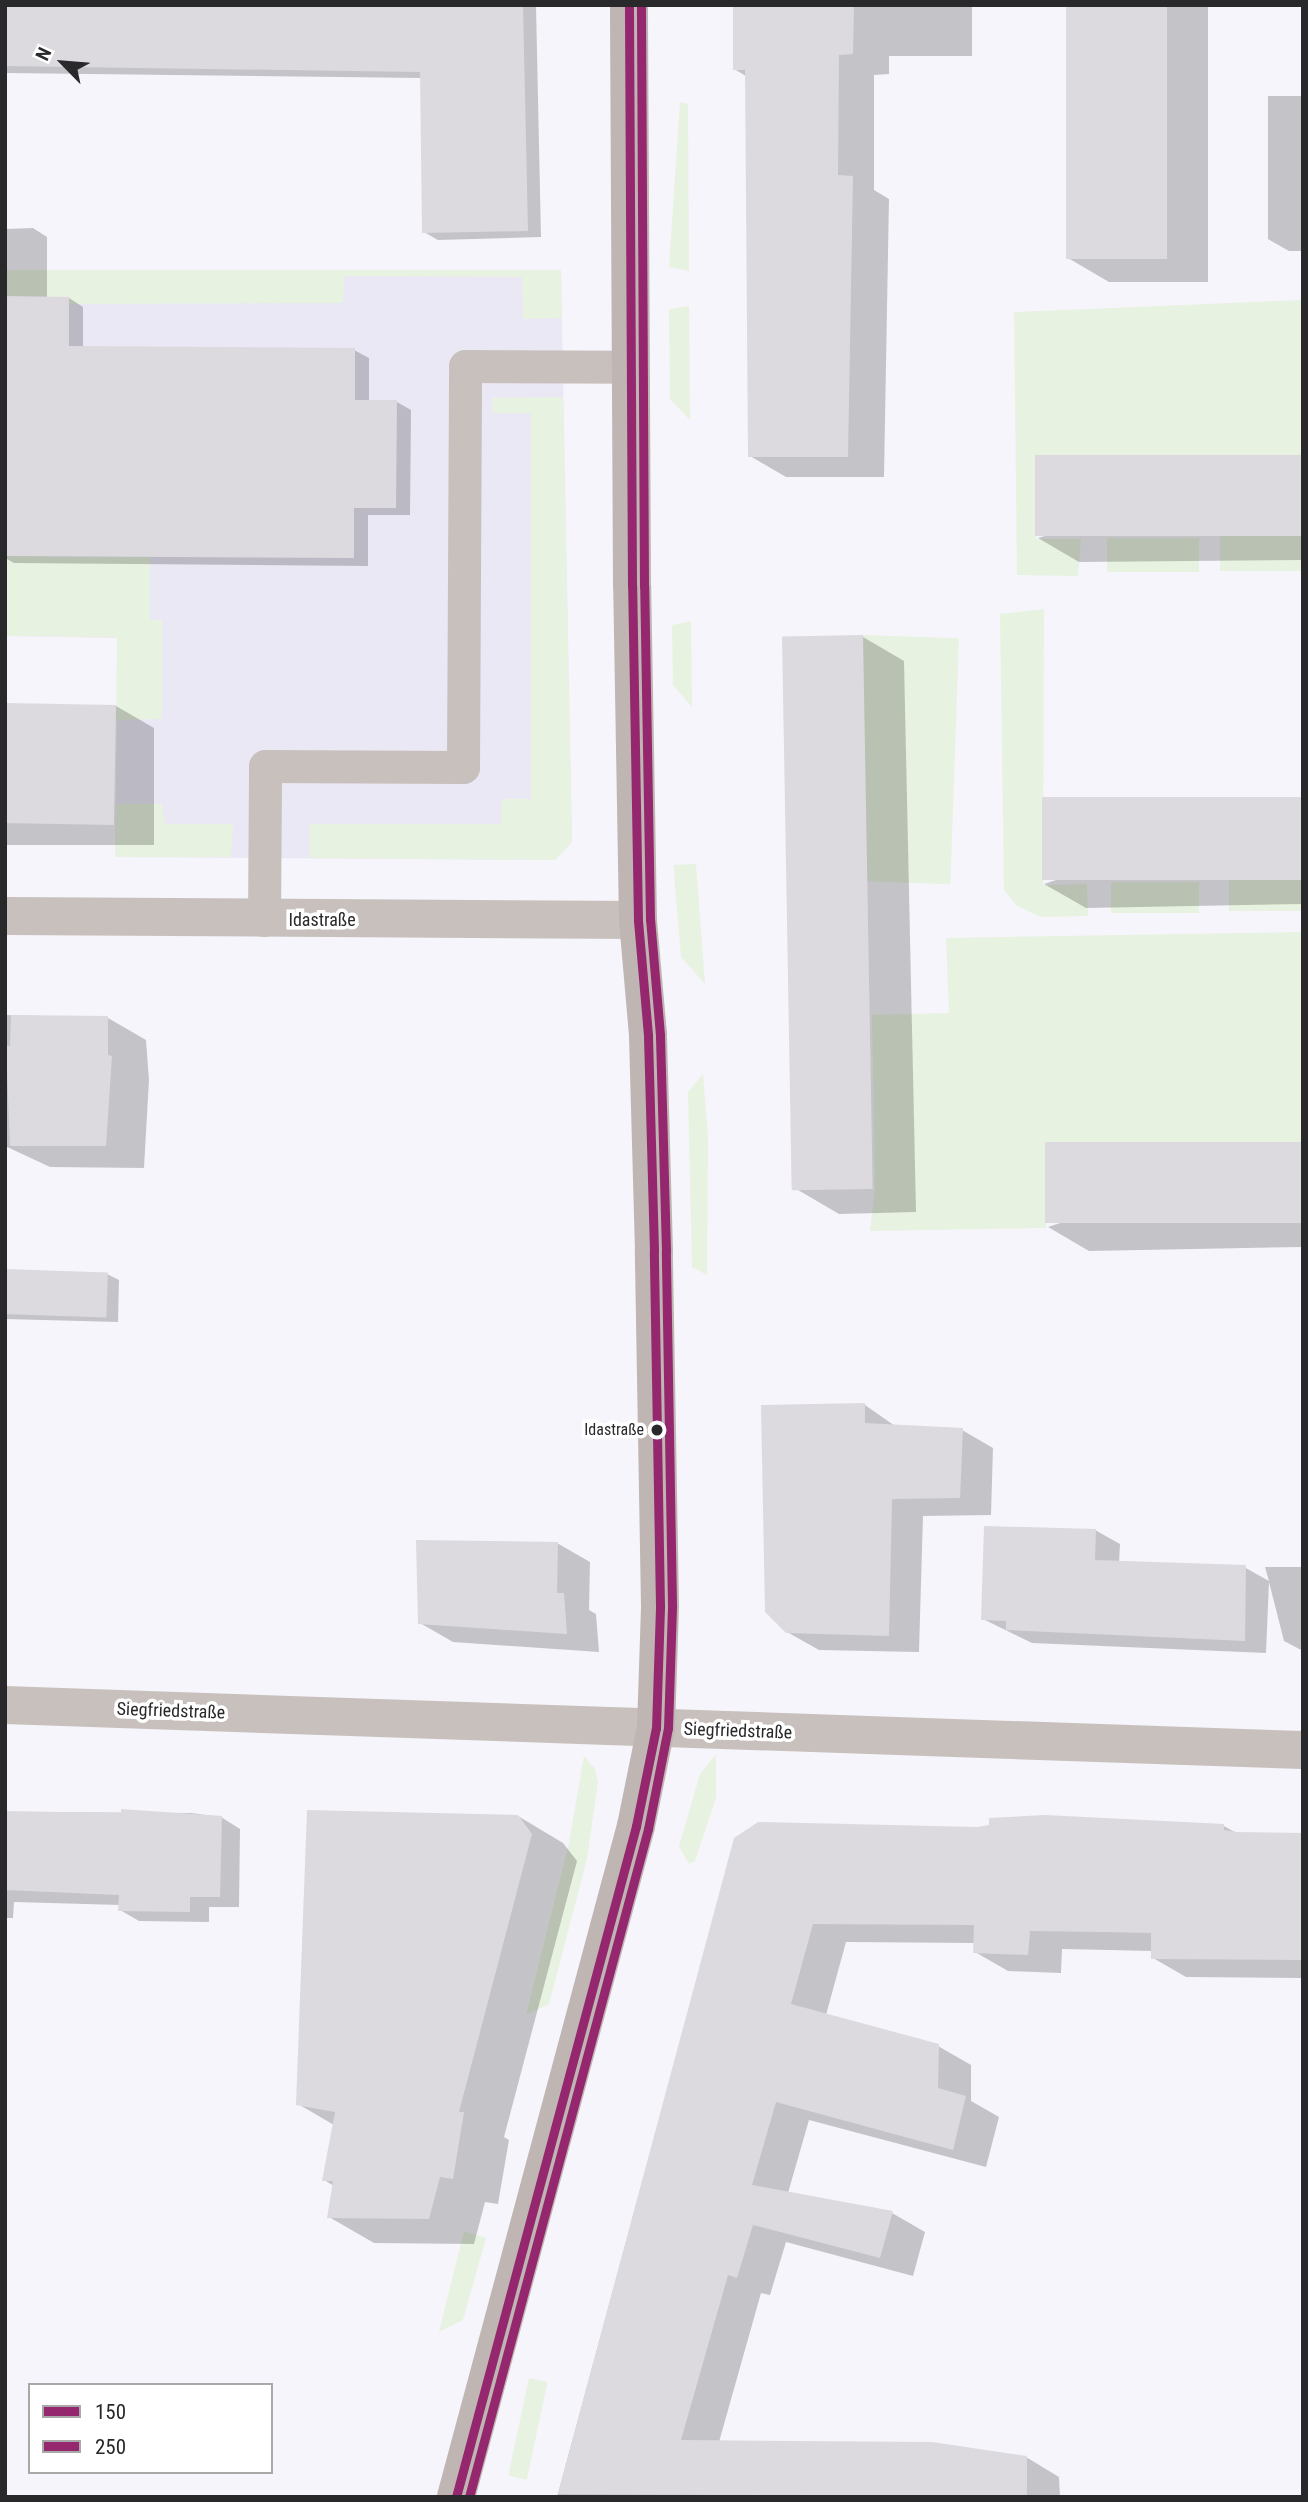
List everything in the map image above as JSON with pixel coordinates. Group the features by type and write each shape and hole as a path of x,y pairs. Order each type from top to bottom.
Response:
{"main road":[{"path":"456,2497 636,1826 656,1728 660,1606 648,1035 638,920 629,5"}],"street":[{"name":"Idastraße","path":"5,916 264,920 638,920"},
{"name":"Siegfriedstraße","path":"5,1705 1303,1750"}],"lane":[{"path":"264,920 265,766 463,766 465,366 632,367"}],"shaded area":[{"path":"5,270 561,270 572,842 555,860 115,857 118,638 5,636"}],"green space":[{"path":"680,102 688,104 689,271 669,267"},
{"path":"5,270 561,270 562,318 523,319 522,277 344,276 343,303 69,304 69,297 5,296"},
{"path":"1303,300 1303,455 1035,458 1036,539 1081,539 1078,576 1017,575 1014,312"},
{"path":"689,306 690,420 670,399 669,309"},
{"path":"563,397 572,842 555,860 310,858 310,824 501,824 502,799 531,799 531,413 493,413 492,398"},
{"path":"1220,536 1303,536 1303,571 1220,571"},
{"path":"1107,538 1199,538 1199,572 1107,572"},
{"path":"5,556 150,557 150,620 162,620 162,719 116,720 117,637 5,636"},
{"path":"1044,609 1043,885 1087,884 1088,916 1041,917 1017,906 1004,890 1000,614"},
{"path":"691,621 692,707 673,685 672,625"},
{"path":"863,635 959,638 950,884 854,881"},
{"path":"116,804 162,804 165,824 233,824 231,857 115,857"},
{"path":"696,864 705,984 681,957 675,887 674,865"},
{"path":"1229,880 1303,880 1303,911 1229,911"},
{"path":"1111,882 1199,882 1199,913 1111,913"},
{"path":"1303,932 1303,1142 1045,1147 1046,1228 870,1231 875,1189 872,1015 949,1013 946,938"},
{"path":"703,1074 708,1136 707,1275 692,1267 688,1092"},
{"path":"716,1754 716,1798 695,1861 689,1864 679,1846 700,1774"},
{"path":"584,1756 595,1769 598,1782 587,1859 549,2004 526,2015 569,1843"},
{"path":"464,2231 486,2238 463,2320 439,2332"},
{"path":"529,2378 548,2382 527,2480 508,2476"}],"building":[{"path":"5,5 523,5 528,231 422,233 420,72 5,66"},
{"path":"733,5 854,5 853,54 839,55 838,175 853,176 848,457 748,457 745,70 733,70"},
{"path":"1066,5 1167,5 1167,259 1066,259"},
{"path":"5,296 69,297 69,346 355,348 355,400 397,400 396,508 354,508 354,558 5,556"},
{"path":"1035,455 1303,455 1303,536 1035,536"},
{"path":"863,635 873,1189 792,1190 782,636"},
{"path":"5,703 116,705 114,825 5,823"},
{"path":"1042,797 1303,797 1303,880 1042,880"},
{"path":"11,1015 108,1016 108,1055 112,1056 106,1146 10,1146 6,1046 10,1046"},
{"path":"1045,1142 1303,1142 1303,1223 1045,1223"},
{"path":"5,1269 108,1273 106,1318 5,1314"},
{"path":"865,1403 865,1423 963,1428 960,1498 892,1499 889,1636 786,1633 765,1612 761,1405"},
{"path":"984,1526 1096,1529 1095,1560 1246,1565 1245,1641 1006,1630 1006,1621 981,1620"},
{"path":"416,1540 558,1542 557,1593 564,1593 567,1634 418,1624"},
{"path":"121,1809 222,1816 220,1897 190,1897 190,1912 118,1911 119,1895 5,1890 5,1811 121,1813"},
{"path":"307,1810 518,1815 532,1834 459,2112 464,2112 453,2179 440,2177 429,2219 327,2218 333,2181 322,2181 335,2112 296,2105"},
{"path":"1045,1815 1224,1824 1224,1830 1237,1832 1303,1833 1303,1960 1151,1959 1151,1933 1104,1932 1030,1931 1028,1955 973,1953 974,1925 813,1924 791,2004 939,2044 938,2088 966,2096 953,2150 776,2102 752,2185 893,2211 880,2258 753,2225 737,2278 728,2275 681,2440 932,2442 1027,2456 1027,2496 558,2494 734,1838 758,1822 977,1827 989,1825 989,1818"}],"transit line":[{"name":"150","path":"456,2497 636,1826 656,1728 660,1606 654,1251 648,1035 638,920 632,586 629,5"},
{"name":"250","path":"469,2497 648,1829 668,1728 672,1606 666,1251 660,1035 650,919 644,586 641,5"}],"place":[{"name":"Idastraße","path":"657,1430"}]}
